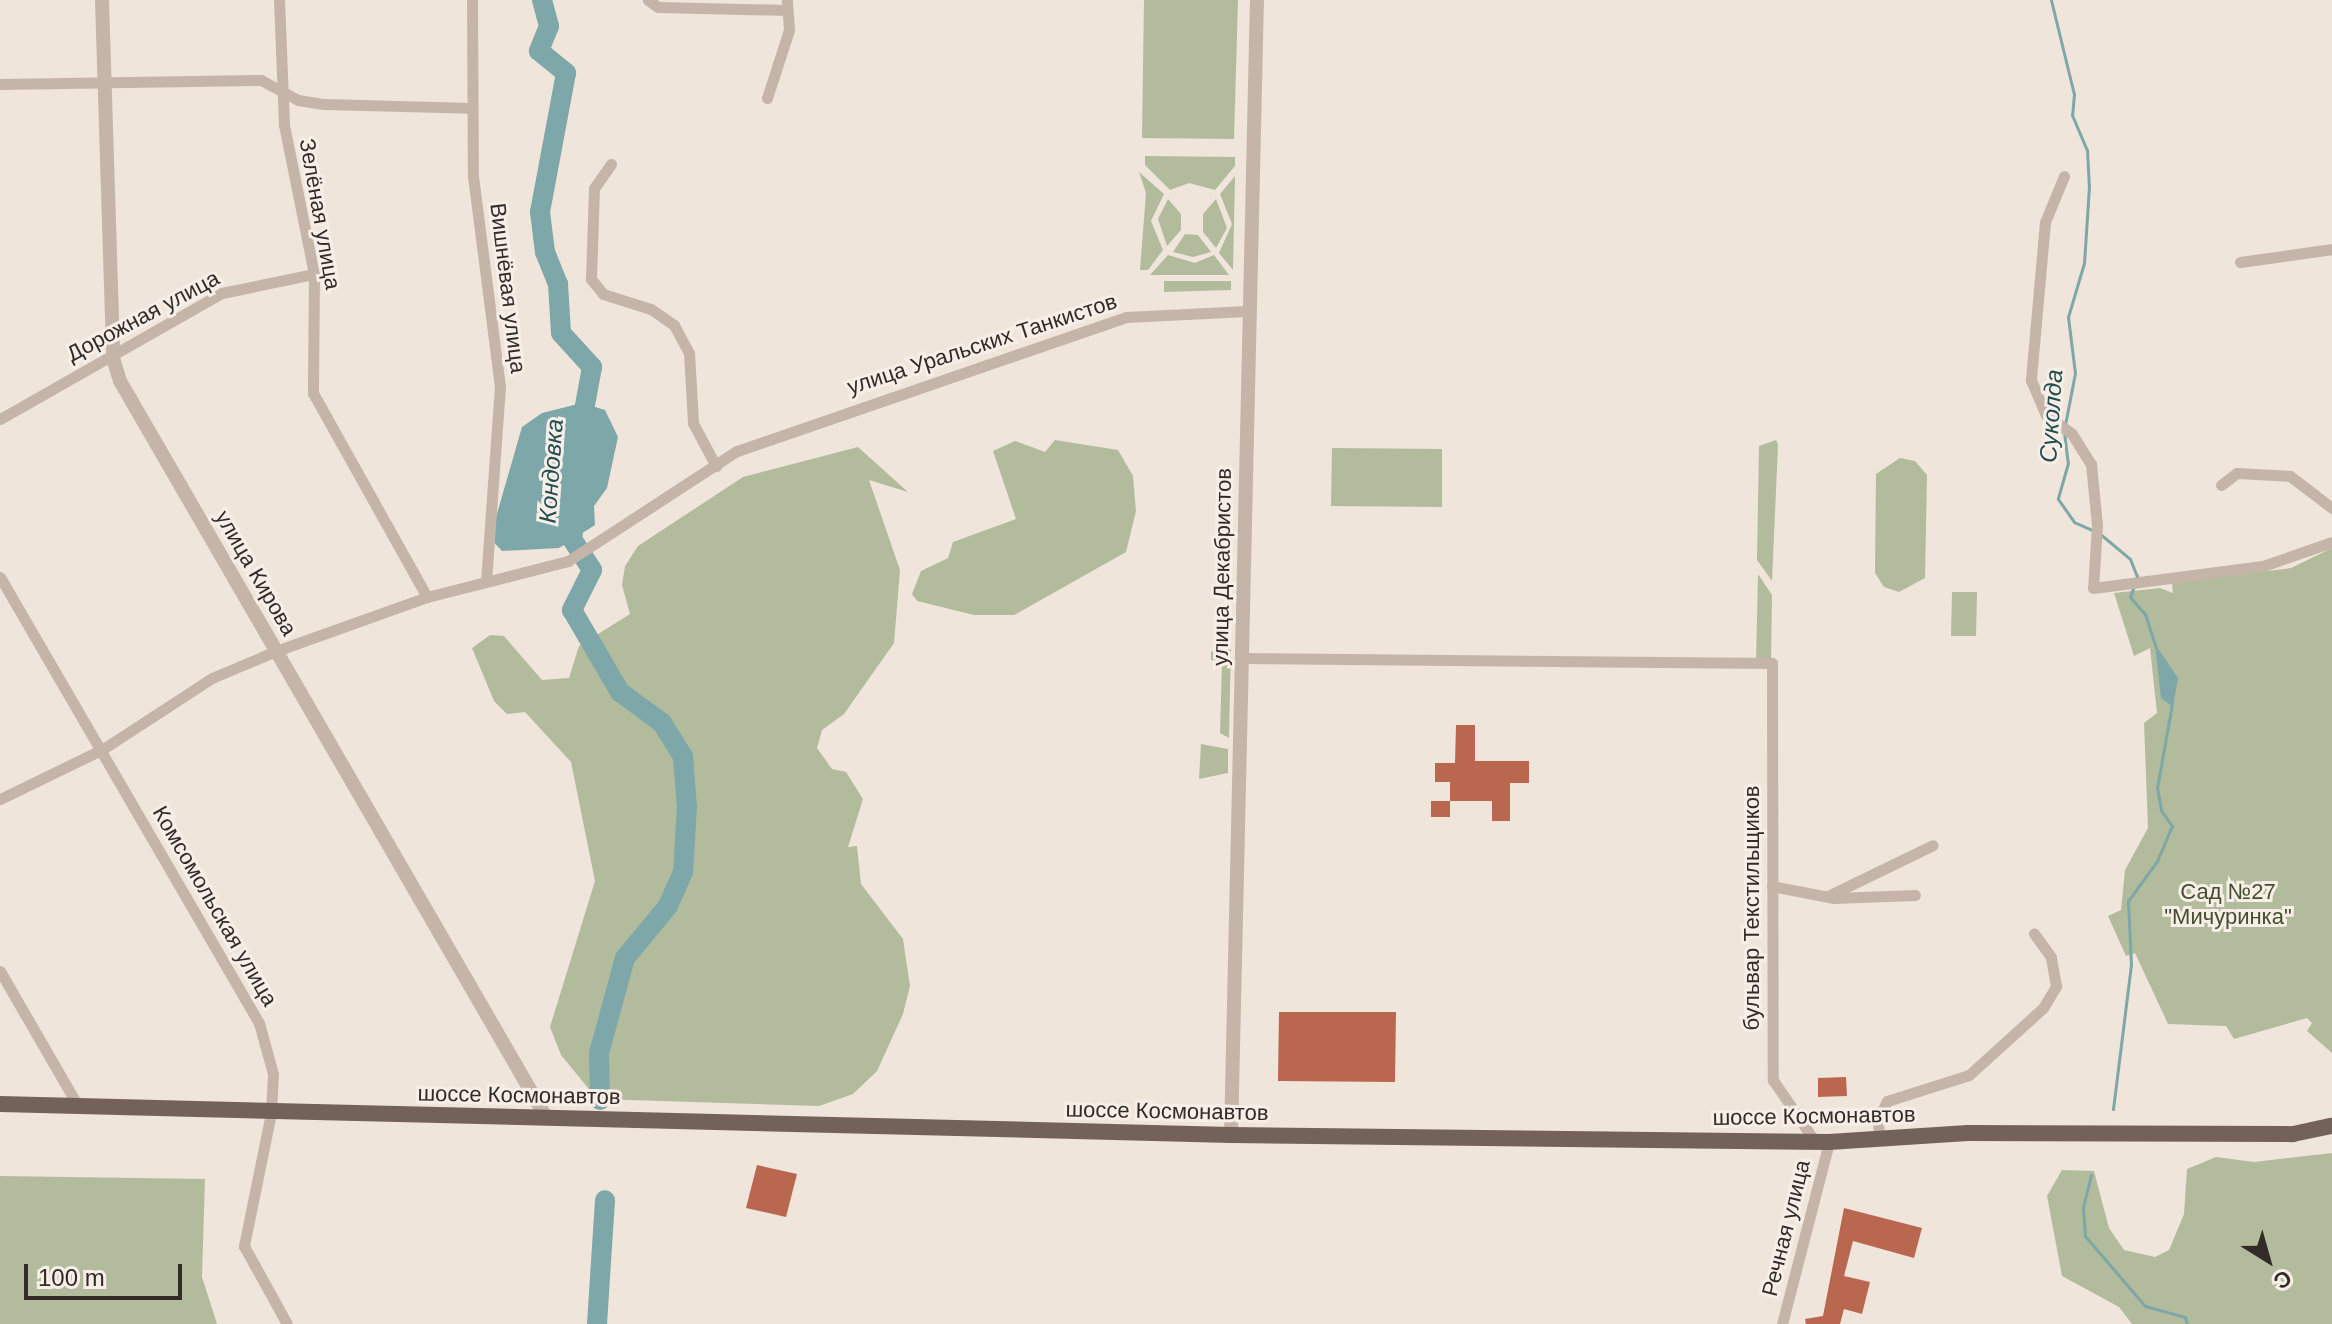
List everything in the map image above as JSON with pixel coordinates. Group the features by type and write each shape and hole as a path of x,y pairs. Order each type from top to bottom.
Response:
{"main road":[{"name":"шоссе Космонавтов","path":"0,1104 1231,1135 1821,1141 1968,1133 2293,1134 2332,1126"}],"street":[{"name":"улица Кирова","path":"102,0 107,84 113,358 120,381 546,1117"},
{"name":"Зелёная улица","path":"279,0 280,85 314,274 313,393 427,597"},
{"name":"Вишнёвая улица","path":"472,0 473,176 500,386 486,581"},
{"path":"648,0 658,7 786,5 789,30 767,98"},
{"name":"улица Декабристов","path":"1231,1135 1247,311 1257,0"},
{"path":"0,84 261,80 280,85 298,100 324,104 472,108"},
{"path":"611,164 594,188 591,279 603,294 651,309 674,325 689,353 693,423 716,466"},
{"path":"2064,176 2045,222 2031,380 2046,415 2072,434 2091,464 2097,525 2093,588 2263,566 2332,542"},
{"path":"2240,262 2332,249"},
{"name":"Дорожная улица","path":"0,419 113,358 222,293 314,274"},
{"name":"улица Уральских Танкистов","path":"0,799 103,749 212,678 276,651 427,597 568,561 599,546 737,451 1126,317 1247,311"},
{"path":"2221,485 2237,473 2290,476 2332,508"},
{"name":"Комсомольская улица","path":"0,577 103,749 259,1023 273,1074 271,1113 244,1246 287,1324"},
{"name":"бульвар Текстильщиков","path":"1241,658 1772,663 1773,1080 1821,1141"},
{"path":"1826,897 1933,845"},
{"path":"1772,886 1826,897 1915,895"},
{"path":"1879,1139 1878,1120 1887,1101 1969,1075 2043,1008 2056,986 2051,957 2034,934"},
{"path":"0,971 78,1106"},
{"name":"Речная улица","path":"1782,1324 1821,1141"}],"green space":[{"path":"1144,0 1238,0 1234,139 1142,138"},
{"path":"1145,156 1235,157 1235,166 1215,190 1189,183 1170,190 1145,165"},
{"path":"1139,172 1164,194 1151,221 1163,250 1148,270 1140,270 1146,193"},
{"path":"1235,176 1233,270 1219,253 1232,224 1220,194"},
{"path":"1168,199 1181,214 1181,230 1167,246 1158,219"},
{"path":"1216,199 1227,228 1216,248 1203,232 1203,214"},
{"path":"1185,234 1198,235 1211,252 1193,257 1173,252"},
{"path":"1168,255 1195,263 1214,255 1229,275 1150,275"},
{"path":"1164,281 1231,281 1231,290 1164,292"},
{"path":"1055,440 1118,450 1133,476 1136,511 1126,552 1014,615 974,615 917,601 912,594 921,571 948,558 953,542 1016,519 993,451 1015,441 1045,452"},
{"path":"1776,440 1772,581 1757,560 1759,446"},
{"path":"858,447 908,492 869,480 900,570 894,643 844,714 822,730 817,748 832,769 846,772 863,799 848,847 857,846 861,884 903,939 910,986 903,1014 877,1071 853,1094 819,1106 597,1099 561,1055 550,1027 595,881 571,762 525,712 507,714 494,701 472,648 490,635 504,636 542,680 569,678 579,646 630,614 622,585 625,566 638,546 743,477"},
{"path":"1332,448 1442,449 1442,507 1331,506"},
{"path":"1900,458 1915,461 1927,475 1925,578 1899,592 1884,587 1875,573 1876,474"},
{"name":"Сад №27 \"Мичуринка\"","path":"2332,548 2332,1053 2307,1031 2312,1023 2307,1018 2234,1039 2226,1026 2168,1024 2135,953 2126,956 2108,916 2121,910 2125,870 2148,828 2144,723 2157,713 2150,648 2134,656 2114,593 2160,588 2173,593 2172,583 2291,568"},
{"path":"1758,574 1772,595 1771,660 1756,661"},
{"path":"1952,592 1977,592 1976,636 1951,636"},
{"path":"1231,642 1229,738 1220,733 1222,661 1211,660 1211,652"},
{"path":"1201,744 1228,749 1228,773 1199,779"},
{"path":"2332,1153 2332,1324 2132,1324 2119,1307 2062,1276 2047,1196 2062,1170 2094,1171 2109,1228 2124,1250 2155,1257 2169,1250 2184,1214 2187,1169 2216,1157 2254,1162"},
{"path":"0,1176 205,1179 202,1277 217,1324 0,1324"}],"water":[{"path":"582,403 605,410 618,437 607,488 594,506 595,525 559,548 502,551 490,538 522,427 542,413"},
{"path":"2155,644 2178,678 2173,707 2161,698"}],"building":[{"path":"1456,725 1475,725 1475,761 1529,761 1529,783 1510,783 1510,821 1492,821 1492,801 1450,801 1450,782 1435,782 1435,763 1455,763"},
{"path":"1431,801 1450,801 1450,817 1431,817"},
{"path":"1279,1012 1396,1012 1395,1082 1278,1081"},
{"path":"1846,1077 1847,1096 1818,1097 1818,1078"},
{"path":"757,1165 797,1174 786,1217 746,1208"},
{"path":"1844,1208 1922,1228 1914,1258 1853,1241 1844,1276 1870,1282 1862,1314 1844,1309 1840,1324 1806,1324 1805,1319 1823,1316"}],"waterway":[{"name":"Кондовка","path":"542,0 549,26 539,51 566,73 540,212 545,252 558,284 561,333 592,367 581,427"},
{"name":"Суколда","path":"2051,0 2074,94 2072,115 2087,150 2089,186 2084,263 2068,317 2075,373 2065,425"},
{"name":"Суколда","path":"2064,432 2068,463 2058,499 2074,522 2092,530"},
{"name":"Кондовка","path":"575,515 572,539 592,570 572,610 620,692 662,723 683,757 687,807 683,872 668,906 625,958 599,1053 600,1100"},
{"name":"Суколда","path":"2099,533 2130,559 2137,576 2130,597 2145,614 2156,648"},
{"name":"Суколда","path":"2113,1109 2131,965 2128,901 2157,861 2172,826 2161,810 2157,788 2172,704"},
{"path":"2091,1175 2083,1208 2085,1236 2145,1306 2185,1317 2187,1324"},
{"name":"Кондовка","path":"597,1324 605,1200"}]}
